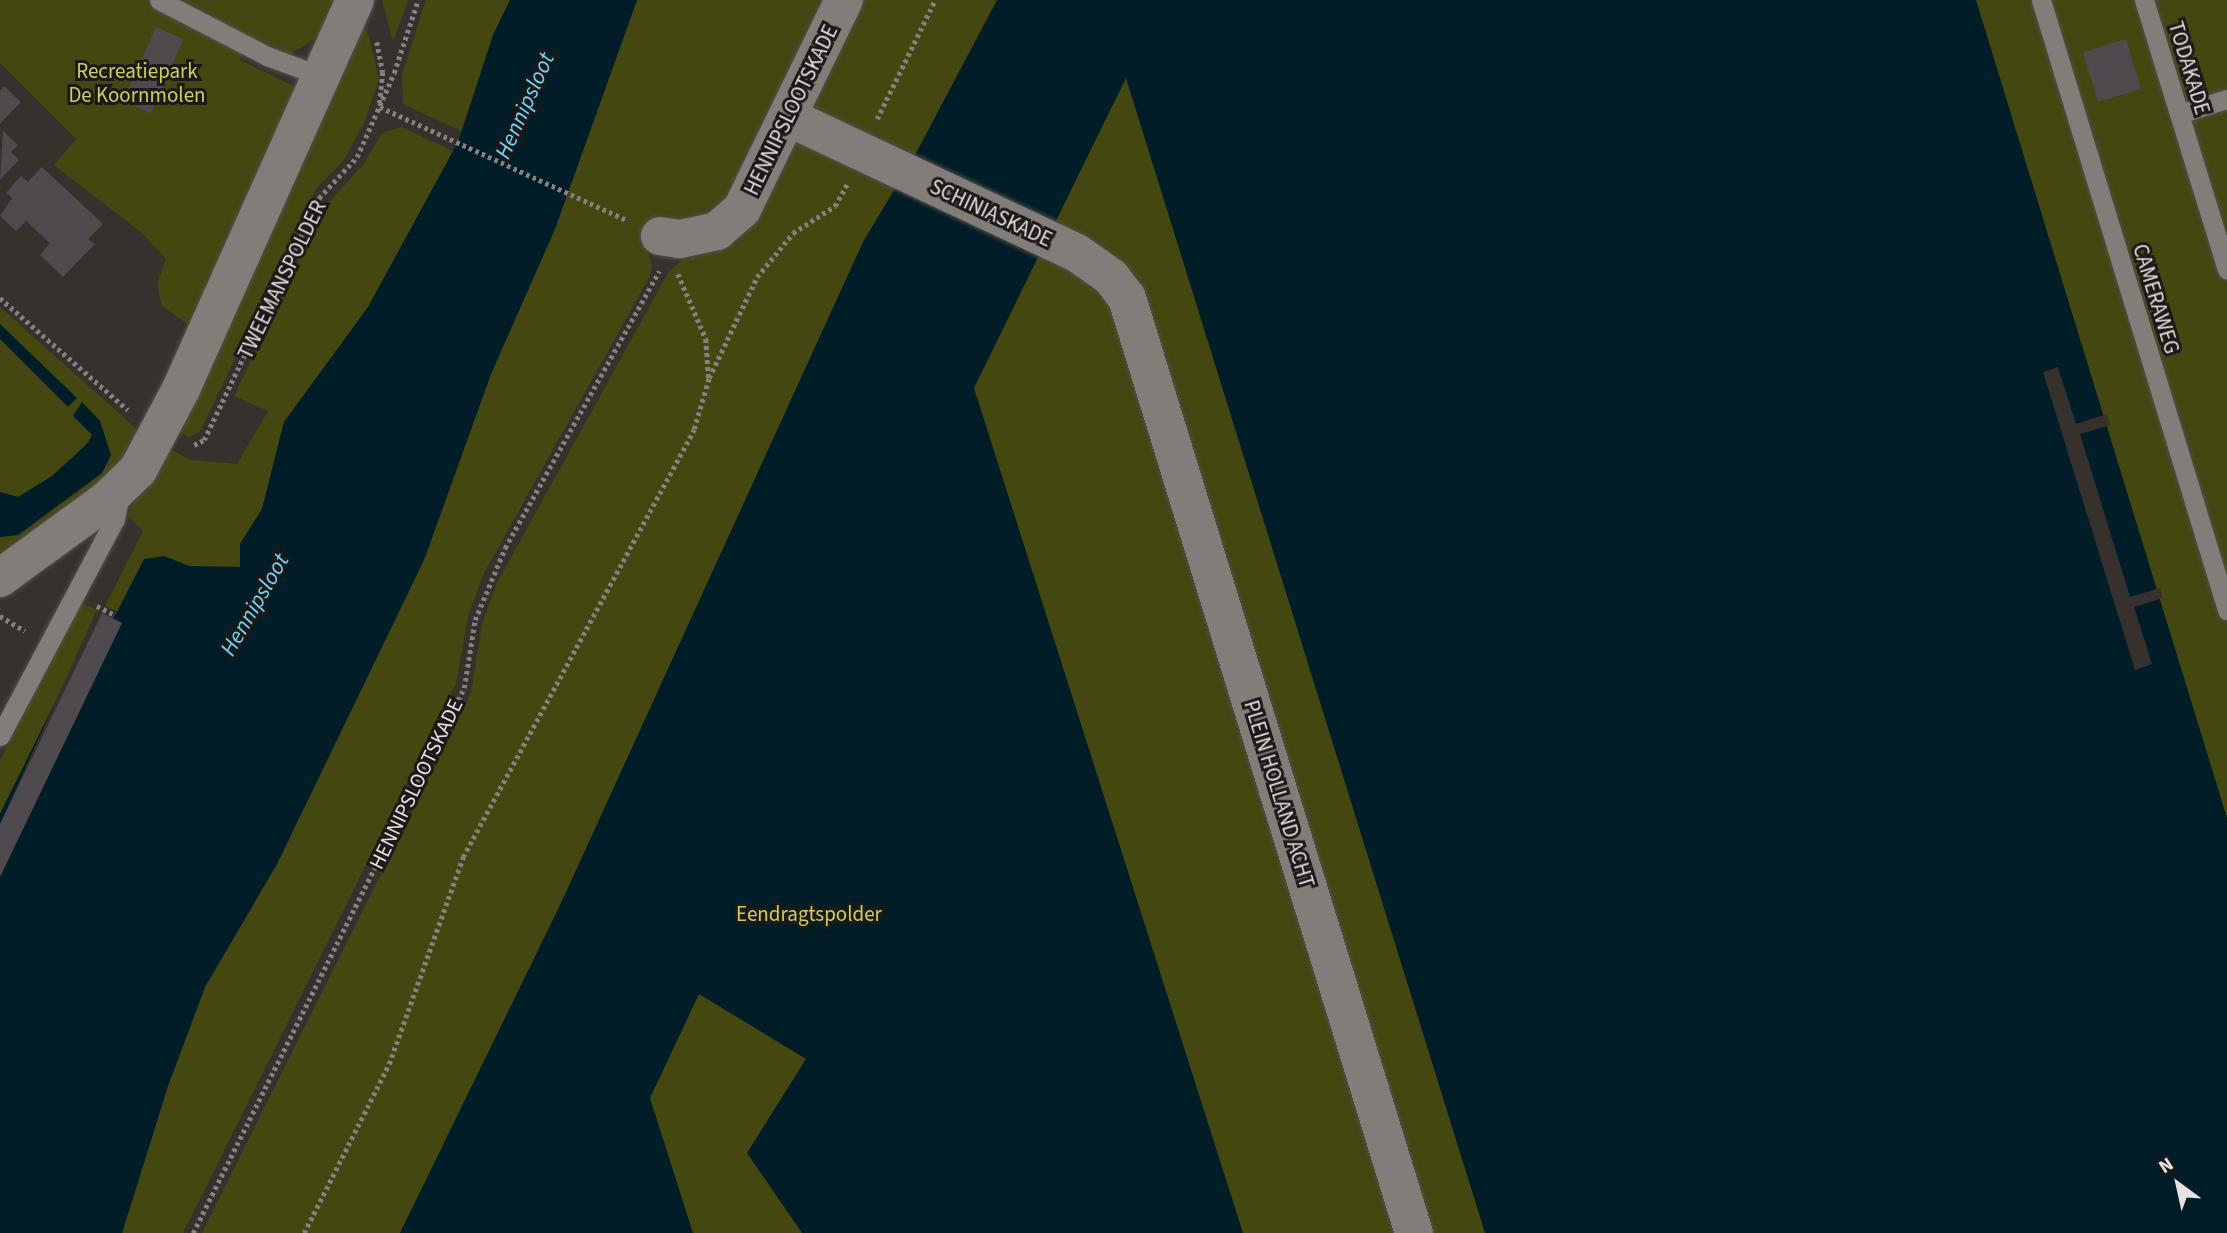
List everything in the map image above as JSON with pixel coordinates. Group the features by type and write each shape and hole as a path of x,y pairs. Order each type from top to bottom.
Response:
{"street":[{"path":"0,578 121,486 138,470 181,389 355,0"},
{"name":"HENNIPSLOOTSKADE","path":"664,256 680,239 717,231 733,216 758,181 844,0"},
{"name":"SCHINIASKADE","path":"790,118 1077,253 1111,277 1127,298 1144,355"},
{"name":"PLEIN HOLLAND ACHT","path":"1144,355 1414,1233"}],"lane":[{"path":"159,0 267,56 321,76"},
{"name":"CAMERAWEG","path":"2041,0 2227,610"},
{"name":"TODAKADE","path":"2144,0 2227,269"},
{"path":"2179,114 2227,99"},
{"path":"0,736 115,519 121,486"}],"path":[{"name":"TWEEMANSPOLDER","path":"159,428 190,445 204,439 320,198 357,157 380,107 418,0"},
{"path":"878,117 935,0"},
{"path":"375,36 383,72 380,107 580,197 664,256 695,307 706,339 709,378"},
{"path":"304,1233 389,1064 463,857 694,429 709,378 757,277 778,247 835,206 845,188"},
{"name":"HENNIPSLOOTSKADE","path":"193,1233 464,688 475,620 505,548 664,256"},
{"path":"0,298 113,401 159,428"},
{"path":"94,608 115,615"}],"green space":[{"name":"Recreatiepark De Koornmolen","path":"0,0 338,0 324,33 291,54 250,37 240,60 296,87 196,330 162,306 157,284 166,259 142,233 54,165 76,139 0,63"},
{"path":"382,0 408,0 393,42"},
{"path":"426,0 510,0 493,35 463,132 403,104 402,75"},
{"name":"Eendragtspolder","path":"637,0 2227,0 2227,1233 202,1233 471,693 482,624 497,583 668,273 687,255 646,245 652,265 650,276 484,573 468,616 456,684 183,1233 122,1233 168,1086 205,987 277,864 424,560 491,374 555,229"},
{"path":"363,12 379,79 364,123 344,160 316,189 200,432 188,437 172,426"},
{"path":"402,127 453,151 368,308 284,422 262,509 240,544 240,567 189,566 164,556 117,612 105,606 143,531 128,516 159,443 191,460 237,464 268,411 234,396 325,206 363,165 382,133"},
{"path":"0,307 141,433 112,476 0,560 0,537 18,535 102,473 92,435 77,456 52,477 18,497 0,492"},
{"path":"80,603 100,611 0,814 0,761"}],"water":[{"name":"Hennipsloot","path":"510,0 637,0 555,229 491,374 424,560 277,864 205,987 168,1086 122,1233 0,1233 0,814 103,605 117,612 144,559 164,556 189,566 240,567 240,544 262,509 284,422 368,307 458,142 493,35"},
{"path":"997,0 1976,0 2227,818 2227,1233 1485,1233 1126,78 974,388 1243,1233 802,1233 747,1153 806,1059 699,994 650,1098 693,1233 400,1233 561,903 863,242 915,155"},
{"path":"0,324 77,398 68,407 0,339"},
{"path":"82,402 100,421 111,455 102,473 18,535 0,537 0,492 18,497 52,476 88,443 92,435 73,416"}],"pier":[{"path":"2058,367 2076,424 2107,414 2110,425 2080,434 2130,597 2160,588 2163,598 2134,607 2152,664 2135,670 2043,372"},
{"path":"100,603 117,612 113,619 102,613 0,824"}],"building":[{"path":"156,27 183,39 150,113 123,101"},
{"path":"2126,39 2141,89 2098,102 2083,52"},
{"path":"4,86 21,102 0,124 0,91"},
{"path":"3,131 18,145 11,152 19,160 0,180"},
{"path":"42,167 103,224 88,239 95,244 63,277 40,255 50,243 26,221 16,231 0,216 12,198 6,193 21,176 28,182"},
{"path":"102,613 122,623 0,877 0,824"}]}
